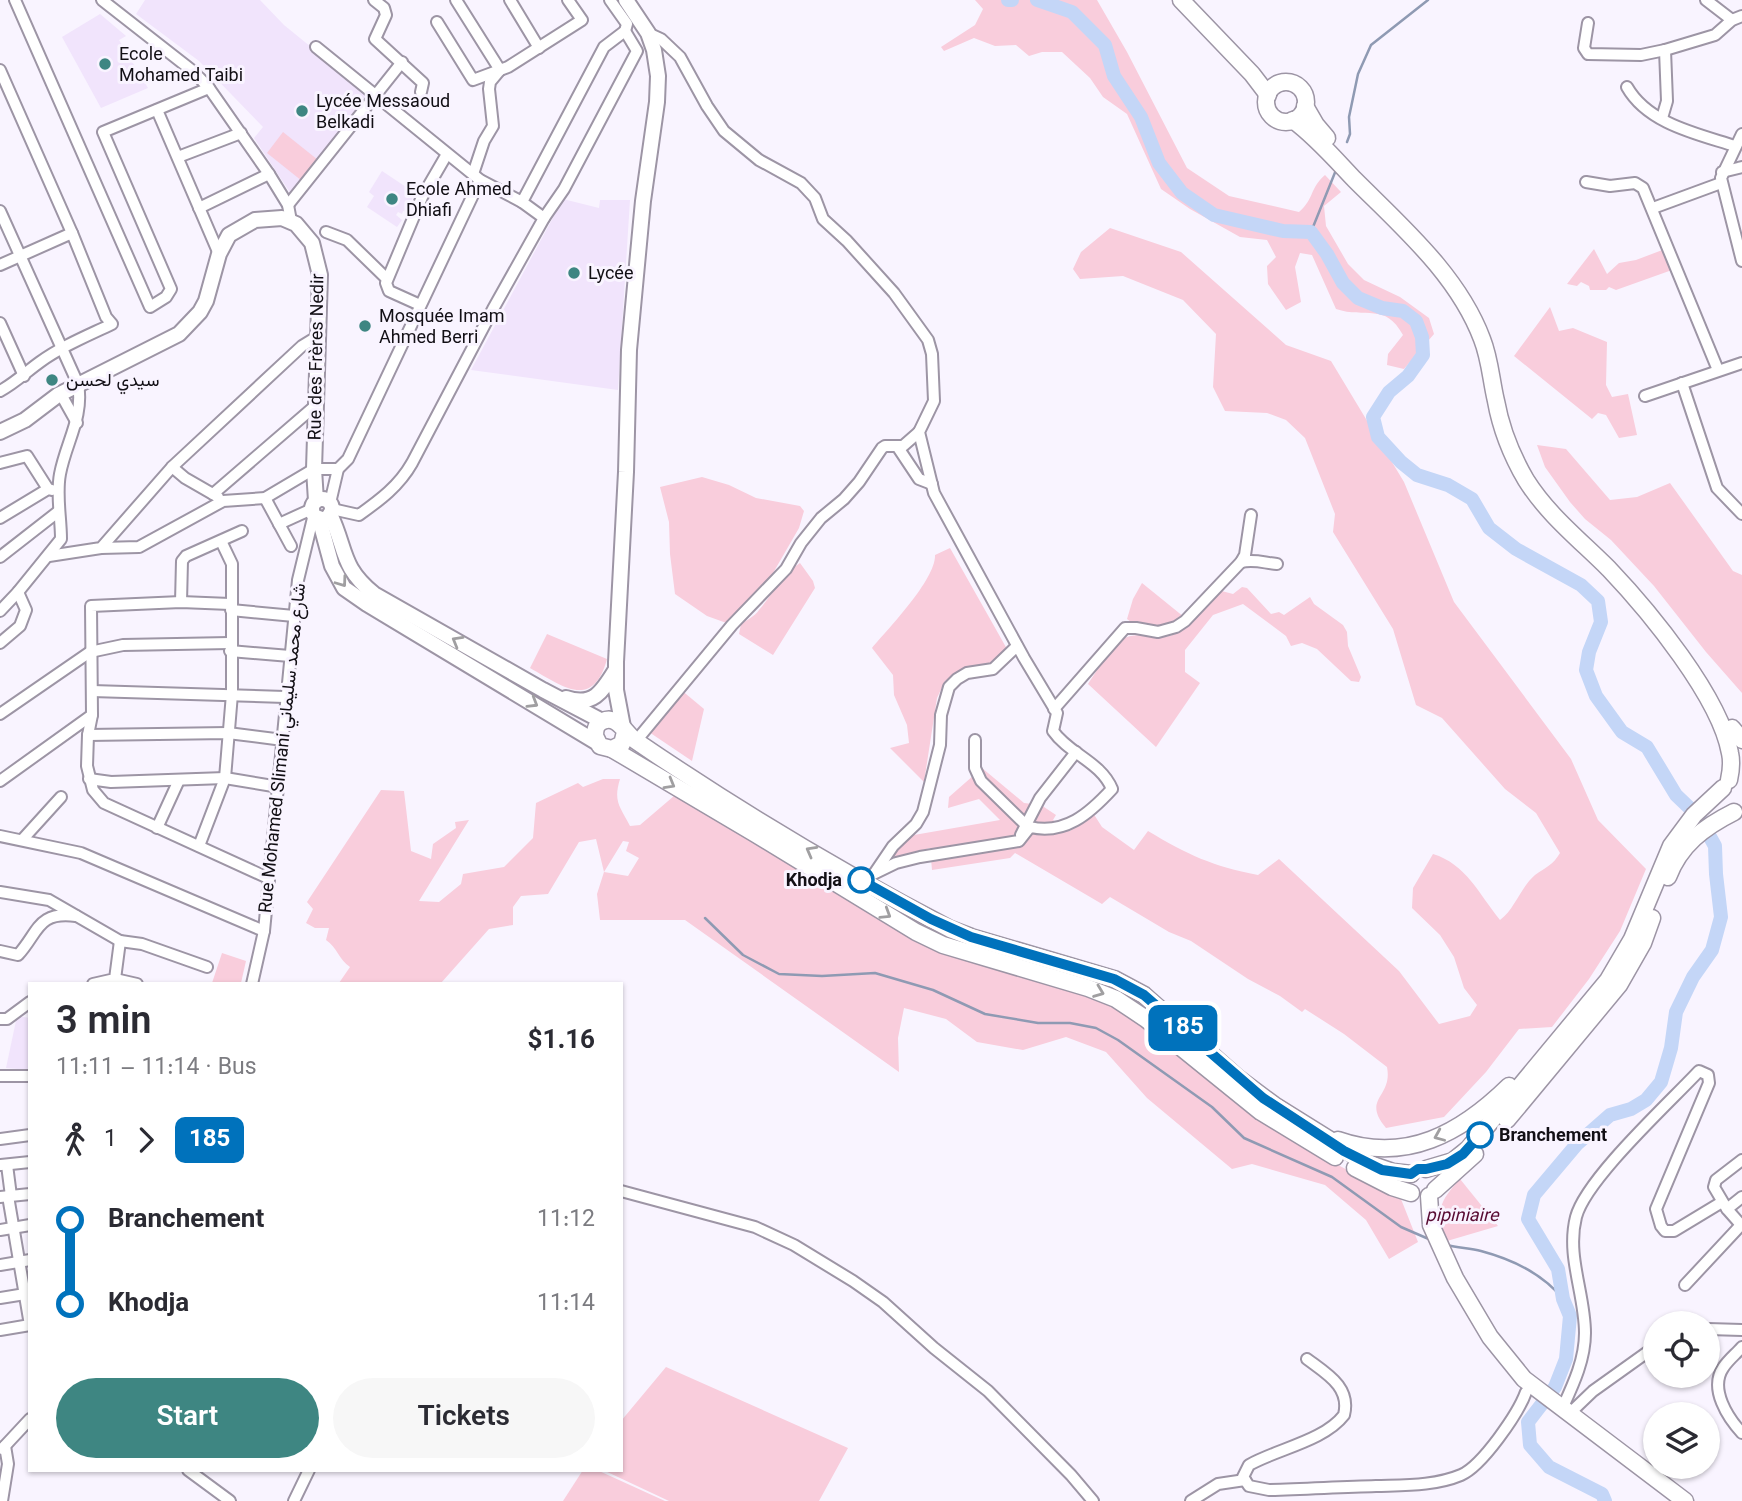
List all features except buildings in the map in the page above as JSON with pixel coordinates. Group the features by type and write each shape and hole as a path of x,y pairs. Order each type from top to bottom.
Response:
{"highway":[{"path":"1181,0 1252,74 1268,95"},
{"path":"1193,0 1260,69 1281,83 1293,84 1300,89 1305,97 1305,106 1300,116 1293,120 1280,121 1272,116 1267,108 1268,95 1273,87 1281,83"},
{"path":"1305,106 1321,131 1442,256 1466,287 1491,337 1513,426 1520,447 1537,478 1554,502 1627,576 1672,630 1714,690 1742,756"},
{"path":"1293,120 1310,133 1410,236 1454,286 1471,313 1483,341 1503,430 1526,478 1558,520 1622,584 1655,622 1732,731 1732,781 1724,802 1738,813"},
{"path":"605,720 619,722 628,734 787,837 868,877 950,929 1114,979 1144,995 1253,1090 1313,1131 1367,1163 1393,1172 1434,1175 1422,1193 1376,1179 1271,1119 1146,1019 1116,999 1088,988 943,945 916,932 754,833 611,749 606,749 596,742 595,730 605,720"},
{"path":"1422,1193 1466,1164 1619,985 1643,943 1686,836 1706,804 1732,731"},
{"path":"611,749 622,744 628,734"},
{"path":"1706,804 1732,781"},
{"path":"1685,1501 1560,1410 1533,1395 1524,1379 1490,1337 1437,1250 1430,1232 1422,1193 1407,1183 1419,1172 1452,1161 1468,1149 1616,968 1639,925 1665,856 1686,836 1738,813"},
{"path":"1313,1131 1348,1144 1373,1149 1423,1143 1449,1132 1484,1110 1549,1048"},
{"path":"1560,1410 1670,1501"}],"main road":[{"path":"626,0 648,33 658,76 629,350 626,472 615,670 616,690 628,734"},
{"path":"0,432 78,384 179,334 192,323 206,300 219,254 229,235 243,225 263,218 291,221"},
{"name":"Rue des Frères Nedir","path":"291,221 312,243 320,275 314,469 322,508"},
{"path":"322,508 344,557 358,580 374,594 542,690 605,720 616,690"},
{"path":"322,508 332,566 344,588 596,742"},
{"path":"542,690 576,702 592,699 604,689 615,670"}],"street":[{"path":"15,0 150,307 166,297 171,289 103,132 209,88"},
{"path":"102,0 194,72 209,88 269,174 288,205 291,221"},
{"path":"374,0 384,8 386,15 375,39 423,83 421,92"},
{"path":"456,0 500,70"},
{"path":"510,0 539,48"},
{"path":"437,22 473,80 500,70 582,20 568,0"},
{"path":"279,524 322,508 359,515 383,498 404,477 493,309 544,218 564,189 637,51 625,31 626,24 610,0"},
{"path":"1588,23 1584,48 1588,54 1641,55 1715,36 1737,18 1706,0"},
{"path":"522,202 604,47 625,31"},
{"path":"628,734 786,569 801,542 821,518 859,482 876,454 884,446 903,446 919,432 934,401 932,354 920,327 866,261 823,219 816,198 801,183 759,160 724,131 707,106 686,65 671,47 648,33"},
{"path":"316,47 477,177 522,202 544,218"},
{"path":"1662,118 1667,101 1665,50"},
{"path":"288,205 402,62"},
{"path":"0,70 106,317 112,324 61,348 0,391"},
{"name":"Rue Mohamed Slimani شارع محمد سليماني","path":"252,982 264,931 298,580 338,469 348,459 477,177 484,142 493,126 490,82 500,70"},
{"path":"1627,87 1645,107 1675,127 1735,146"},
{"path":"157,110 219,254"},
{"path":"178,157 241,133"},
{"path":"1741,255 1721,178 1742,134"},
{"path":"420,305 389,291 386,283 422,197 447,154"},
{"path":"1653,208 1742,167"},
{"path":"199,208 269,174"},
{"path":"1586,182 1610,186 1640,184 1653,208 1718,370"},
{"path":"0,211 78,384 80,409 53,490 0,518"},
{"path":"326,232 347,240 387,278"},
{"path":"0,265 72,233"},
{"path":"0,323 24,376"},
{"path":"101,548 172,467 302,346 320,335"},
{"path":"1645,396 1742,363"},
{"path":"1682,383 1717,488 1742,514"},
{"path":"58,395 63,398 77,423"},
{"path":"213,494 315,406"},
{"path":"868,877 897,863 920,856 1019,841 1030,827 1045,830 1073,825 1112,789 1108,778 1059,739 1053,731 1057,713 1055,709 1017,646 934,493 919,432"},
{"path":"897,446 919,479 932,484"},
{"path":"0,463 27,456 53,490 59,511 61,539 0,611"},
{"path":"172,467 223,501"},
{"path":"49,556 101,548 139,547 223,501 265,498 314,469 338,469"},
{"path":"265,498 290,546"},
{"path":"0,557 59,511"},
{"path":"1055,709 1125,628 1158,632 1176,627 1185,621 1241,562 1245,555 1251,515"},
{"path":"181,602 182,561 186,556 242,531"},
{"path":"199,846 225,778 232,694 232,564 221,541"},
{"path":"1241,562 1262,560 1277,564"},
{"path":"0,643 20,626 26,610 18,592"},
{"path":"268,878 104,803 93,790 89,779 88,735 92,715 90,606 181,602 294,616"},
{"path":"0,714 90,652 123,645 230,648 290,656"},
{"path":"868,877 893,846 916,824 922,812 940,745 941,715 949,687 967,673 993,669 1017,646"},
{"path":"92,691 285,697"},
{"path":"1,778 92,715"},
{"path":"88,735 228,733 283,740"},
{"path":"975,740 975,768 981,781 1026,825"},
{"path":"1019,841 1045,792 1076,752"},
{"path":"89,779 111,782 225,778 279,788"},
{"path":"157,828 179,780"},
{"path":"22,840 61,797"},
{"path":"0,836 81,853 107,862 264,931"},
{"path":"0,892 49,900 120,941 142,944 207,967"},
{"path":"0,951 18,955 36,927 47,919 65,915 79,916"},
{"path":"113,981 120,941"},
{"path":"0,1019 7,1019 28,1003"},
{"path":"1560,1410 1579,1370 1585,1336 1573,1255 1573,1232 1582,1201 1595,1182 1699,1072 1708,1075 1709,1083 1656,1209 1657,1216 1665,1231 1674,1231 1742,1197"},
{"path":"0,1076 28,1076"},
{"path":"0,1139 28,1135"},
{"path":"1685,1285 1742,1225 1724,1206 1714,1182 1742,1160"},
{"path":"28,1162 4,1165 6,1197 24,1261 24,1294 28,1315"},
{"path":"623,1192 727,1218 762,1230 794,1245 853,1281 883,1302 934,1348 988,1391 1093,1501"},
{"path":"6,1197 28,1194"},
{"path":"0,1230 28,1225"},
{"path":"0,1265 24,1261"},
{"path":"0,1298 24,1294"},
{"path":"0,1330 28,1325"},
{"path":"1720,1329 1742,1330"},
{"path":"1742,1348 1723,1368 1718,1386 1728,1415 1742,1433"},
{"path":"1560,1410 1593,1391 1643,1355"},
{"path":"1307,1359 1341,1387 1346,1399 1344,1415 1319,1434 1249,1465 1244,1471 1249,1486 1269,1490 1429,1483 1461,1475 1477,1463 1533,1395"},
{"path":"2,1501 8,1464 2,1449 28,1421"},
{"path":"191,1472 230,1501"},
{"path":"295,1501 308,1472"},
{"path":"1191,1501 1218,1484 1245,1480"}],"shaded area":[{"name":"Lycée Messaoud Belkadi","path":"145,0 260,0 284,25 370,95 293,197 254,138 263,127 199,61 136,14"},
{"name":"Ecole Mohamed Taibi","path":"100,14 126,36 119,40 148,88 101,108 62,37"},
{"name":"Ecole Ahmed Dhiafi","path":"382,171 415,193 406,212 398,212 396,215 402,220 397,227 367,207 374,196 369,192"},
{"name":"Lycée","path":"563,199 599,208 600,200 630,200 618,390 471,370"},
{"path":"17,1016 28,1018 28,1070 6,1068"}],"green space":[{"path":"975,0 1097,0 1187,168 1229,196 1299,212 1325,175 1341,192 1324,206 1326,226 1348,264 1364,280 1400,297 1429,318 1434,334 1404,369 1387,365 1388,354 1403,335 1396,325 1382,315 1336,309 1312,255 1300,253 1295,267 1301,302 1286,310 1268,284 1267,266 1276,257 1267,240 1240,237 1161,189 1127,114 1103,97 1090,78 1062,52 1042,52 1029,56 1016,45 995,46 974,38 944,51 941,47 975,25 983,9"},
{"path":"283,132 318,160 302,181 267,153"},
{"path":"1110,228 1181,252 1286,345 1331,361 1404,482 1454,602 1571,759 1598,820 1646,869 1620,931 1589,979 1552,1027 1519,1029 1486,1072 1444,1117 1386,1128 1376,1110 1386,1085 1387,1067 1344,1034 1305,1009 1302,1012 1191,941 1169,932 1110,897 1102,904 1015,853 1010,858 932,870 930,848 890,858 896,848 914,835 1000,820 979,799 948,808 949,797 982,768 1024,803 1041,805 1056,815 1053,820 1070,831 1093,813 1102,827 1134,850 1148,831 1201,859 1258,875 1279,859 1399,971 1439,1024 1470,1016 1477,1005 1464,988 1454,957 1440,935 1412,908 1413,888 1433,854 1463,872 1500,920 1530,880 1560,853 1536,813 1505,789 1442,718 1416,705 1393,629 1333,532 1335,514 1305,438 1286,420 1267,413 1225,411 1213,387 1216,334 1183,300 1123,276 1080,279 1073,269 1081,252"},
{"path":"1594,249 1607,274 1619,263 1665,249 1672,270 1616,290 1609,287 1606,290 1590,290 1589,286 1581,282 1577,286 1567,284"},
{"path":"1550,307 1559,331 1573,328 1607,342 1606,385 1612,397 1628,394 1637,435 1619,438 1606,415 1598,413 1592,419 1514,356"},
{"path":"1537,445 1566,449 1610,500 1637,497 1670,483 1733,571 1742,575 1742,693 1654,586 1611,540 1585,519 1570,502 1545,467"},
{"path":"702,477 729,485 756,498 800,506 804,511 799,528 769,580 732,625 707,616 675,594 669,522 660,487"},
{"path":"950,548 1007,649 988,664 963,668 945,681 937,698 924,782 890,748 909,743 907,725 894,695 893,675 872,648 920,590 928,577 935,555"},
{"path":"800,563 815,588 773,655 739,634 741,624 757,612 783,578"},
{"path":"1142,583 1184,617 1170,625 1156,628 1141,627 1127,619 1133,599"},
{"path":"1242,587 1247,588 1271,614 1279,612 1284,615 1310,597 1314,604 1343,625 1347,632 1348,646 1361,677 1359,682 1351,681 1317,649 1302,643 1291,646 1286,636 1243,604 1213,615 1185,650 1185,672 1200,683 1156,747 1088,684 1121,640 1134,636 1162,637 1175,634 1193,620 1218,590 1233,594"},
{"path":"547,634 607,659 594,685 575,690 530,668"},
{"path":"680,689 704,709 692,761 646,730"},
{"path":"603,779 620,779 617,799 630,826 640,825 681,790 916,932 1114,1001 1163,1038 1250,1114 1290,1139 1401,1199 1418,1242 1389,1259 1366,1220 1325,1185 1252,1164 1232,1169 1147,1098 1106,1052 1066,1037 1023,1050 977,1042 946,1019 904,1008 898,1038 899,1072 685,920 600,920 597,894 604,872 596,839 579,842 548,894 521,896 513,907 513,925 489,929 442,982 340,982 350,967 326,940 329,928 315,928 306,923 313,909 307,902 381,790 404,791 411,851 431,859 433,844 456,828 455,822 469,820 419,901 439,902 461,884 463,874 504,867 533,838 536,803 578,783 583,787","holes":["623,841 629,842 626,851 639,858 628,876 604,872"]},
{"path":"222,953 246,961 241,982 212,982"},
{"name":"pipiniaire","path":"1460,1179 1498,1226 1447,1241 1441,1222 1441,1207 1447,1194"},
{"path":"666,1367 848,1448 819,1501 669,1501 607,1472 623,1472 623,1419"},
{"path":"582,1472 601,1472 665,1501 563,1501"}],"waterway":[{"path":"1037,0 1072,12 1105,45 1114,76 1141,117 1159,163 1182,193 1214,215 1283,231 1311,232 1343,283 1358,298 1382,308 1403,311 1416,321 1422,337 1423,355 1408,376 1389,392 1373,417 1378,437 1417,475 1448,485 1472,499 1489,528 1516,549 1581,585 1598,601 1601,622 1589,652 1586,670 1596,696 1622,732 1647,747 1676,795 1699,817 1715,846 1721,917 1712,950 1693,977 1676,1012 1671,1048 1661,1082 1646,1100 1631,1109 1610,1115 1577,1144 1534,1195 1528,1219 1558,1269 1563,1299 1570,1316 1566,1359 1555,1387 1528,1422 1530,1445 1549,1467 1602,1494 1605,1501"},
{"path":"1347,142 1358,74 1371,45 1428,0"},
{"path":"1311,232 1336,170"},
{"path":"705,918 743,955 779,974 822,976 875,973 933,990 985,1014 1038,1023 1070,1023 1096,1028 1118,1040 1212,1107 1244,1138 1332,1177 1401,1227 1431,1240"},
{"path":"1447,1245 1481,1251 1515,1263 1546,1282 1563,1299"}],"bus line":[{"name":"185","path":"861,880 950,929 1114,979 1144,995 1263,1098 1344,1151 1382,1170 1411,1174 1418,1169 1447,1164 1458,1158 1480,1135"}],"place":[{"name":"Ecole Mohamed Taibi","path":"105,64"},
{"name":"Lycée Messaoud Belkadi","path":"302,111"},
{"name":"Ecole Ahmed Dhiafi","path":"392,199"},
{"name":"Lycée","path":"574,273"},
{"name":"Mosquée Imam Ahmed Berri","path":"365,326"},
{"name":"سيدي لحسن","path":"52,380"},
{"name":"Khodja","path":"861,880"},
{"name":"Branchement","path":"1480,1135"}]}
